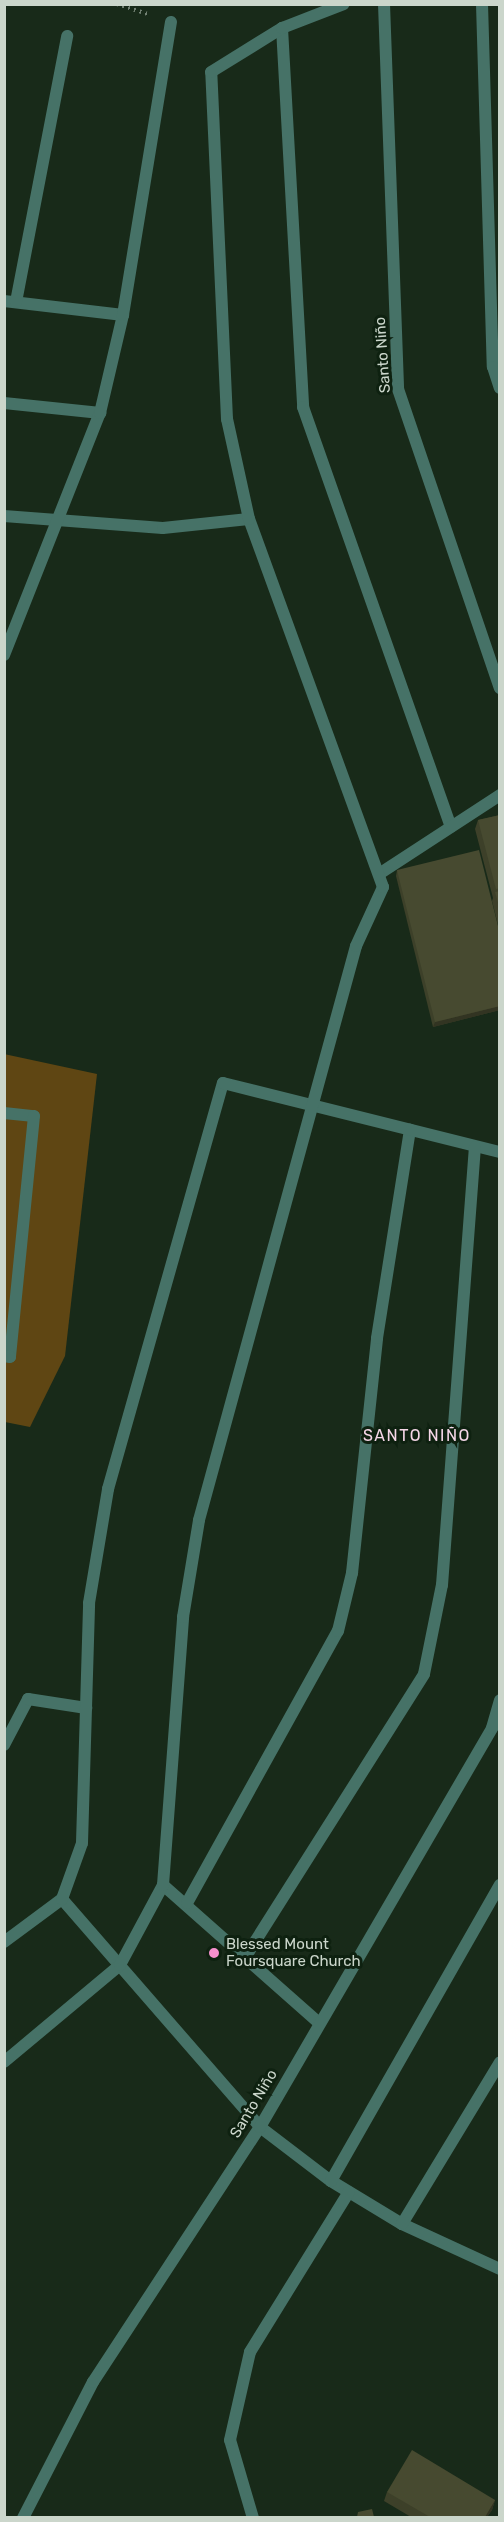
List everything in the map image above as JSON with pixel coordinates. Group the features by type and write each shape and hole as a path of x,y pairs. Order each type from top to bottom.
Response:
{"street":[{"path":"4,2062 120,1965 163,1885 183,1617 199,1520 356,946 383,887 249,519 227,419 211,72 282,28 344,4"},
{"name":"Santo Niño","path":"384,4 398,389 500,688"},
{"path":"482,4 493,367 500,388"},
{"path":"4,655 10,632 100,413 123,315 171,22"},
{"path":"282,28 303,407 451,827"},
{"path":"67,36 10,301 123,315"},
{"path":"4,403 100,413"},
{"path":"4,516 163,528 249,519"},
{"path":"379,874 500,795"},
{"path":"4,1942 62,1899 82,1843 89,1603 108,1490 223,1083 500,1152"},
{"path":"4,1113 34,1116 10,1357 4,1356"},
{"path":"187,1903 338,1631 352,1573 377,1338 410,1130"},
{"path":"246,1956 424,1674 442,1585 475,1147"},
{"path":"4,1745 28,1699 86,1708"},
{"name":"Santo Niño","path":"23,2517 93,2382 260,2127 492,1728 500,1700"},
{"path":"163,1885 187,1903 319,2022"},
{"path":"331,2181 500,1885"},
{"path":"62,1899 260,2127 331,2181 402,2224 500,2269"},
{"path":"402,2224 500,2062"},
{"path":"253,2517 230,2440 250,2352 349,2192"}],"path":[{"path":"117,4 171,22"}],"shaded area":[{"path":"4,1054 97,1074 65,1356 30,1427 5,1422"}],"building":[{"path":"500,815 500,888 496,889 478,820"},
{"path":"479,850 500,934 500,1006 435,1022 397,870"},
{"path":"500,891 500,909 495,892"},
{"path":"412,2450 495,2500 485,2517 430,2517 387,2492"},
{"path":"372,2509 374,2517 357,2517 358,2512"}],"place":[{"name":"Blessed Mount Foursquare Church","path":"214,1953"}],"district":[{"name":"SANTO NIÑO","path":"417,1436"}]}
